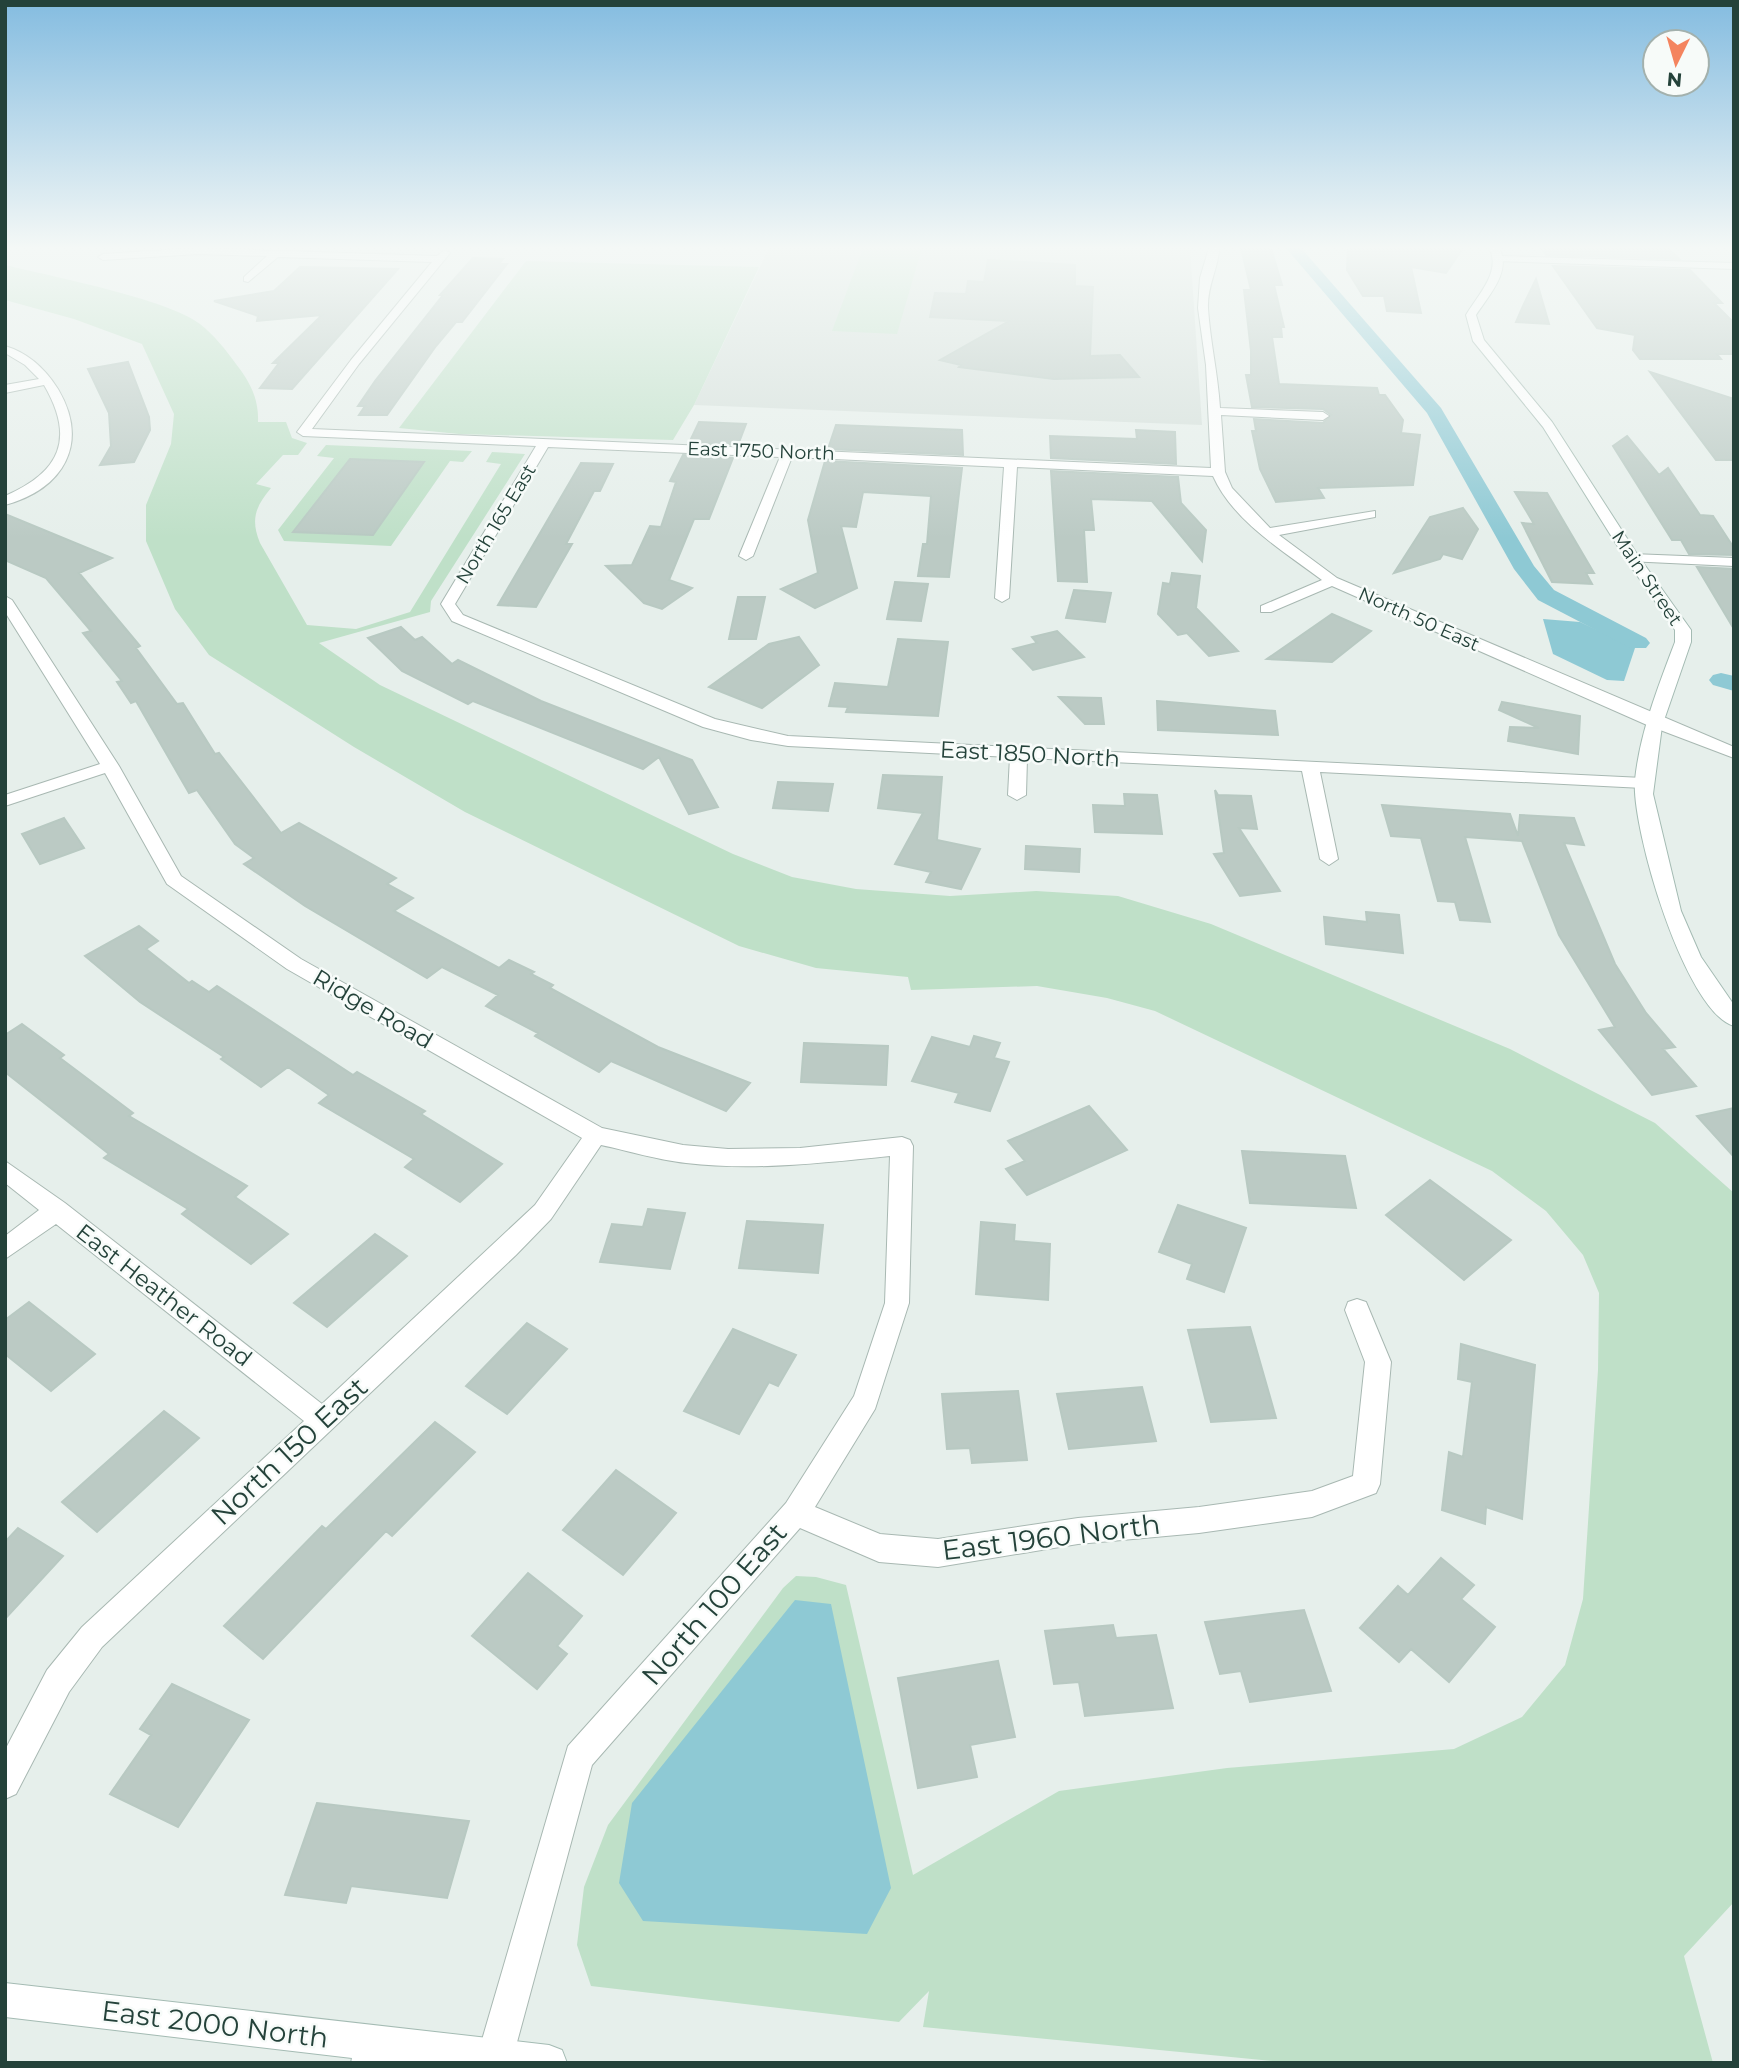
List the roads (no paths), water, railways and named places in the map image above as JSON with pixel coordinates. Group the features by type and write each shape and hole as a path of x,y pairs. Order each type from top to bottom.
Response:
{"street":[{"name":"East 1750 North","path":"369,345 303,432 1218,472"},
{"path":"1209,345 1218,472"},
{"name":"Main Street","path":"1482,345 1548,425 1632,558 1683,630 1683,642 1653,721 1643,783 1664,895 1693,967 1716,1000 1734,1019"},
{"path":"5,349 33,361 48,381 67,420 61,455 51,475 25,494 5,502"},
{"path":"5,389 48,381"},
{"path":"1213,411 1324,416"},
{"name":"North 165 East","path":"448,604 544,443"},
{"path":"746,556 788,452"},
{"path":"1002,598 1011,462"},
{"name":"North 50 East","path":"1218,472 1226,490 1267,533 1332,581 1653,721 1734,753"},
{"path":"1267,533 1370,514"},
{"path":"1632,558 1734,562"},
{"path":"1266,609 1332,581"},
{"name":"Ridge Road","path":"5,600 110,766 174,880 294,964 596,1135 683,1154 728,1158 800,1157 902,1146"},
{"name":"East 1850 North","path":"448,604 457,618 709,723 751,735 788,741 1643,783"},
{"path":"1017,795 1019,754"},
{"path":"5,801 110,766"},
{"path":"1310,767 1329,859"},
{"name":"North 150 East","path":"5,1783 58,1681 92,1637 508,1248 543,1212 596,1135"},
{"name":"North 100 East","path":"495,2057 579,1757 796,1511 866,1401 897,1303 902,1146"},
{"name":"East Heather Road","path":"5,1170 322,1420"},
{"path":"5,1249 57,1210"},
{"name":"East 1960 North","path":"796,1511 879,1548 938,1553 1078,1531 1199,1520 1312,1504 1366,1484 1378,1362 1357,1310"},
{"name":"East 2000 North","path":"5,2000 371,2053 495,2057 549,2063"}],"water":[{"path":"1543,619 1580,622 1635,648 1624,681 1607,680 1553,654"},
{"path":"795,1600 831,1604 891,1888 867,1934 643,1921 619,1883 632,1803"}],"waterway":[{"path":"1379,345 1435,412 1525,569 1546,595 1638,643"},
{"path":"1721,680 1734,684"}]}
